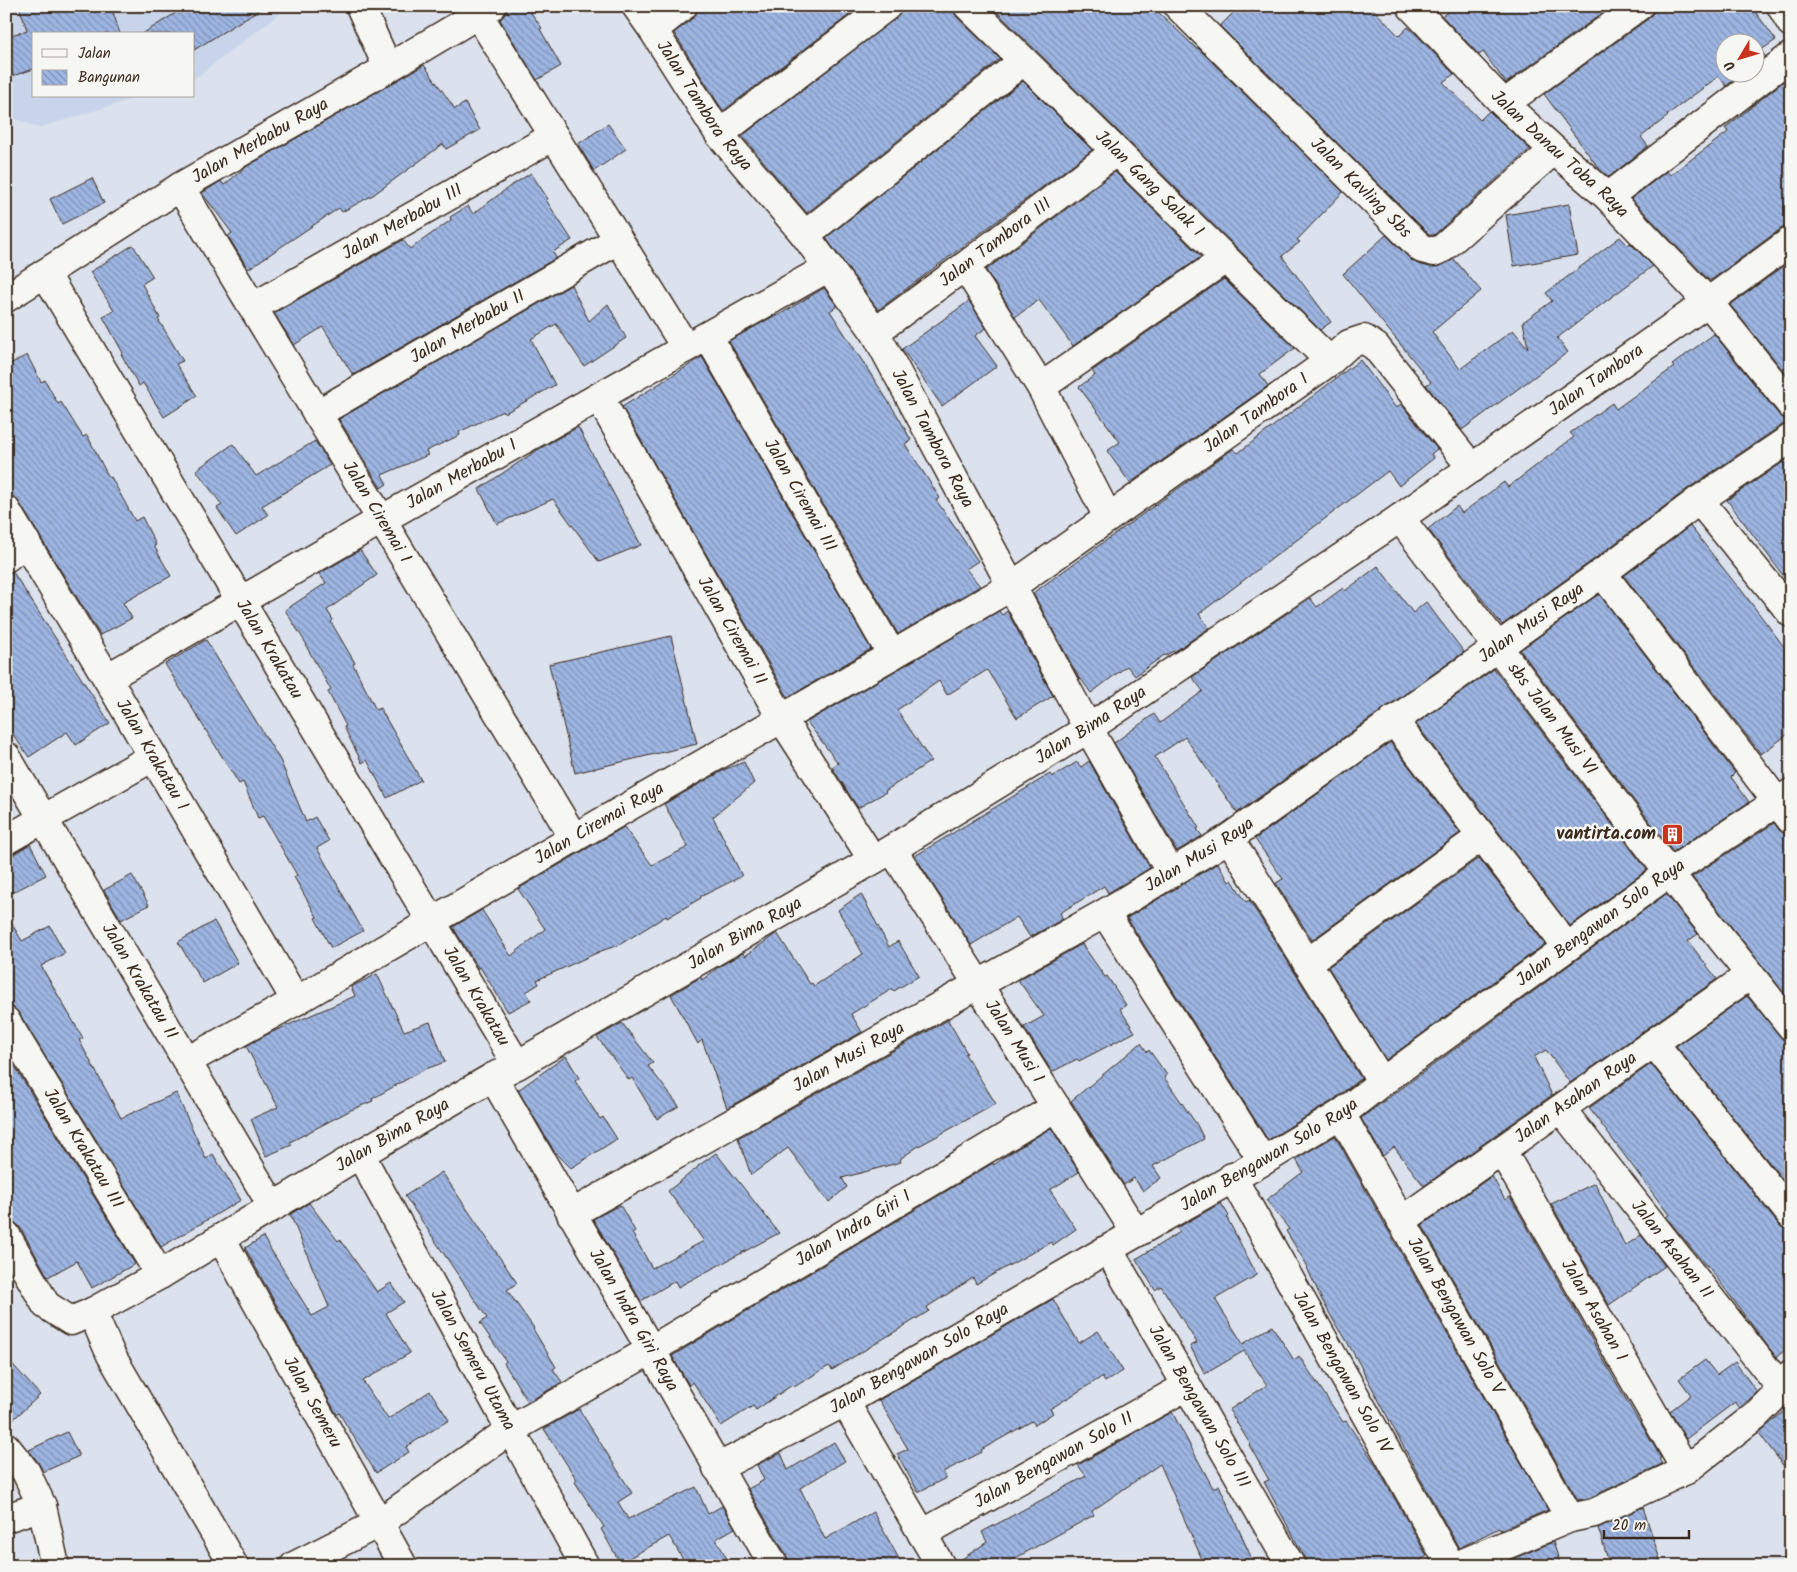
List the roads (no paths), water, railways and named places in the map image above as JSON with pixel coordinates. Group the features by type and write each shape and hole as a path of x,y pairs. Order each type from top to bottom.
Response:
{"street":[{"path":"360,6 388,68"},
{"name":"Jalan Tambora Raya","path":"636,6 719,134 805,235 875,332 1088,728 1171,873"},
{"path":"653,30 683,6"},
{"path":"719,134 887,6"},
{"name":"Jalan Gang Salak I","path":"968,6 1330,361"},
{"name":"Jalan Kavling Sbs","path":"1178,6 1422,248 1434,252 1443,248 1554,150"},
{"path":"1504,104 1639,6"},
{"path":"1781,6 1791,23"},
{"name":"Jalan Danau Toba Raya","path":"1420,9 1504,104 1608,197 1708,302 1791,405"},
{"path":"485,10 554,136 618,240 697,342"},
{"name":"Jalan Merbabu Raya","path":"45,273 180,187 485,10"},
{"path":"1608,197 1791,56"},
{"path":"805,235 1023,61"},
{"name":"Jalan Merbabu III","path":"253,307 554,136"},
{"name":"Jalan Tambora III","path":"875,332 1115,152"},
{"name":"Jalan Ciremai I","path":"180,187 574,838"},
{"name":"Jalan Merbabu II","path":"317,414 618,240"},
{"name":"Jalan Tambora","path":"1400,518 1708,302 1791,241"},
{"path":"1041,387 1225,259"},
{"path":"965,266 1041,387 1108,517"},
{"name":"Jalan Merbabu I","path":"108,678 380,520 829,267"},
{"path":"6,298 45,273"},
{"name":"Jalan Krakatau","path":"45,273 517,1065"},
{"name":"Jalan Tambora I","path":"1012,586 1330,361 1349,344 1364,339 1376,347 1472,468"},
{"name":"Jalan Ciremai III","path":"697,342 892,655"},
{"name":"Jalan Ciremai II","path":"599,397 782,719 882,854"},
{"name":"Jalan Musi Raya","path":"571,1214 1105,913 1229,838 1602,573 1699,500 1791,438"},
{"path":"1699,500 1791,613"},
{"name":"Jalan Krakatau I","path":"6,510 16,550 108,678 296,1001"},
{"name":"sbs Jalan Musi VI","path":"1400,518 1670,873 1791,1026"},
{"name":"Jalan Bima Raya","path":"81,1317 160,1275 492,1077 517,1065 882,854 1088,728 1400,518"},
{"path":"1602,573 1786,805"},
{"name":"Jalan Ciremai Raya","path":"187,1061 296,1001 574,838 1012,586"},
{"path":"1393,720 1566,947"},
{"name":"Jalan Krakatau II","path":"6,756 273,1206"},
{"path":"6,840 154,757"},
{"name":"Jalan Bengawan Solo Raya","path":"717,1468 845,1402 1341,1114 1566,947 1670,873 1786,805"},
{"path":"1306,963 1482,836"},
{"path":"1229,838 1382,1082"},
{"name":"Jalan Musi I","path":"882,854 978,984 1136,1233"},
{"path":"1105,913 1263,1161"},
{"name":"Jalan Asahan Raya","path":"1401,1221 1750,975"},
{"name":"Jalan Krakatau III","path":"6,1021 160,1275"},
{"path":"1654,1043 1791,1215"},
{"name":"Jalan Indra Giri Raya","path":"492,1077 774,1566"},
{"name":"Jalan Indra Giri I","path":"294,1566 379,1523 510,1430 651,1350 1056,1107"},
{"name":"Jalan Asahan II","path":"1561,1109 1786,1381"},
{"name":"Jalan Bengawan Solo V","path":"1341,1114 1570,1518"},
{"name":"Jalan Asahan I","path":"1502,1151 1686,1470"},
{"name":"Jalan Semeru Utama","path":"360,1154 585,1566"},
{"name":"Jalan Bengawan Solo IV","path":"1232,1178 1451,1566"},
{"path":"6,1234 46,1305 81,1317 111,1355 234,1566"},
{"name":"Jalan Semeru","path":"221,1238 403,1566"},
{"name":"Jalan Bengawan Solo III","path":"1108,1249 1291,1566"},
{"path":"1456,1566 1570,1518 1594,1513 1686,1470 1755,1416 1786,1381"},
{"name":"Jalan Bengawan Solo II","path":"922,1534 1187,1386"},
{"path":"845,1402 941,1566"},
{"path":"6,1447 26,1472 42,1506 55,1566"},
{"path":"6,1518 42,1506"}],"place":[{"name":"vantirta.com","path":"1672,834"}]}
